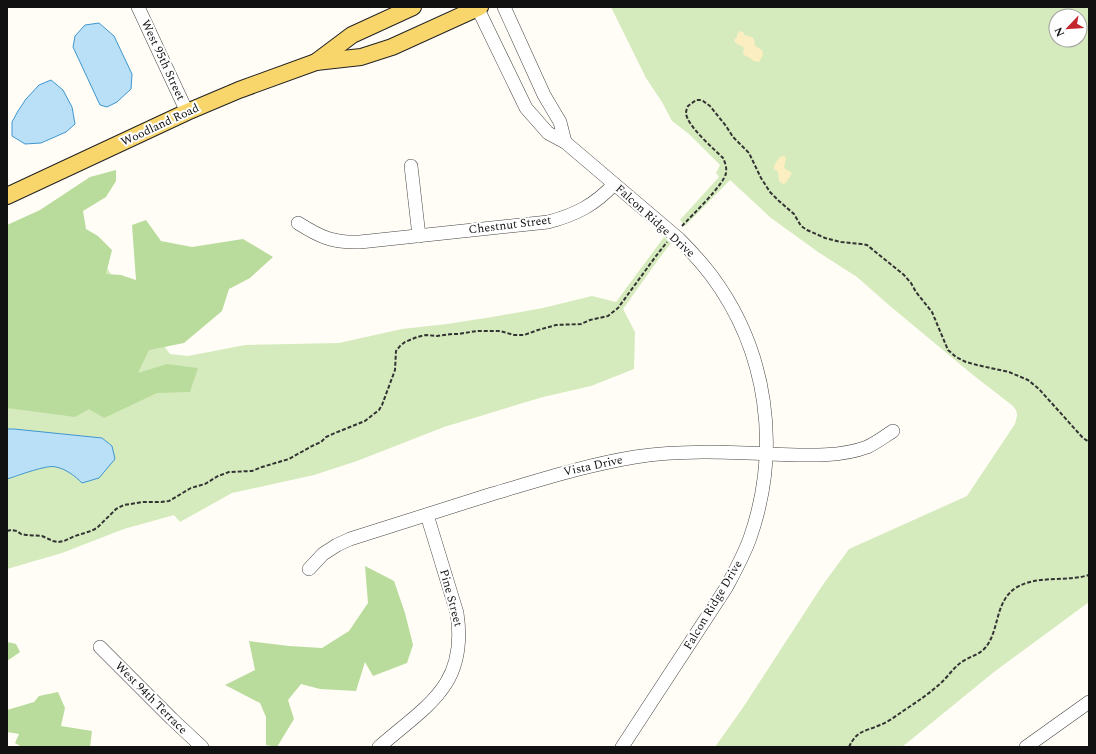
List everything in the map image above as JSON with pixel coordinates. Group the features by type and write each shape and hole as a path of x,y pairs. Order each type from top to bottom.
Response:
{"main road":[{"name":"Woodland Road","path":"316,62 352,35 413,7"},
{"name":"Woodland Road","path":"7,196 234,92 316,62 362,57 392,47 479,7"}],"street":[{"name":"West 95th Street","path":"138,7 188,112"},
{"name":"Falcon Ridge Drive","path":"479,7 526,108 548,133 565,142 674,235 696,256 727,299 741,325 759,376 764,405 766,454 762,492 750,539 726,588 622,747"},
{"path":"504,7 544,95 560,122 565,142"},
{"path":"411,166 420,236"},
{"name":"Chestnut Street","path":"298,223 318,235 346,243 548,222 565,218 581,211 596,201 614,184"},
{"name":"Vista Drive","path":"309,569 323,554 350,539 563,472 599,463 674,453 712,452 810,455 837,453 853,451 868,446 893,431"},
{"name":"Pine Street","path":"379,747 430,704 450,678 456,662 460,629 457,613 427,515"},
{"name":"West 94th Terrace","path":"100,648 202,747"},
{"path":"1026,747 1089,702"}],"path":[{"path":"7,530 17,531 26,535 42,536 58,542 64,541 75,536 91,532 116,509 124,506 143,502 160,502 169,500 191,488 205,484 218,476 229,472 252,471 289,459 335,433 365,421 379,410 394,374 396,351 405,342 417,336 437,336 487,330 500,331 514,335 524,335 556,325 580,324 608,316 618,308 656,256 720,185 726,173 723,158 695,130 686,114 688,106 696,100 703,101 710,106 733,137 749,153 761,178 770,192 794,214 801,226 825,238 841,242 867,245 904,276 910,283 932,312 948,350 956,357 966,362 977,366 1009,372 1028,380 1083,438 1089,442"},
{"path":"848,747 859,733 887,722 919,701 942,682 959,664 985,648 990,641 1002,605 1011,592 1029,583 1045,580 1077,579 1089,575"}],"green space":[{"path":"611,7 1089,7 1089,602 994,672 902,747 715,747 742,709 822,586 849,549 967,496 1015,424 1017,414 1016,410 857,277 818,252 771,218 730,180 685,226 680,220 719,177 716,173 720,165 689,134 672,121 662,102 646,78"},
{"path":"116,170 116,181 106,197 83,211 86,229 98,236 112,250 106,274 121,275 136,280 132,225 146,220 161,241 192,247 243,239 273,257 250,278 229,289 222,311 184,343 149,350 138,373 167,364 198,368 190,392 157,393 104,418 89,409 75,417 7,408 7,225 40,210 90,177"},
{"path":"64,210 170,354 188,356 245,345 339,343 402,329 447,324 543,308 592,296 616,302 664,237 671,243 623,309 635,332 634,369 591,386 543,397 444,427 357,461 314,475 232,493 180,522 174,515 124,529 62,553 7,569 7,233"},
{"path":"365,566 394,581 405,613 413,645 407,663 373,676 365,662 356,691 320,689 301,684 288,700 294,719 277,747 266,745 266,717 260,703 225,685 255,670 249,641 322,648 349,631 368,603"},
{"path":"7,642 16,644 20,652 7,661"},
{"path":"58,692 65,708 61,726 92,731 90,747 22,747 15,743 19,734 7,732 7,710 34,702 39,696"}],"sand":[{"path":"740,31 745,35 752,37 754,39 755,46 762,50 763,55 759,62 754,61 744,55 744,48 735,42 734,40"},
{"path":"782,156 786,158 784,168 792,173 786,183 783,184 779,181 778,172 774,169 777,160"}],"water":[{"path":"99,23 114,36 132,74 131,89 117,102 107,107 100,105 73,47 75,36 85,25"},
{"path":"51,80 63,90 72,107 75,124 66,132 41,143 25,144 12,136 12,122 26,99 39,85"},
{"path":"7,429 102,438 112,446 115,459 99,478 82,483 67,471 52,467 46,467 7,479"}]}
